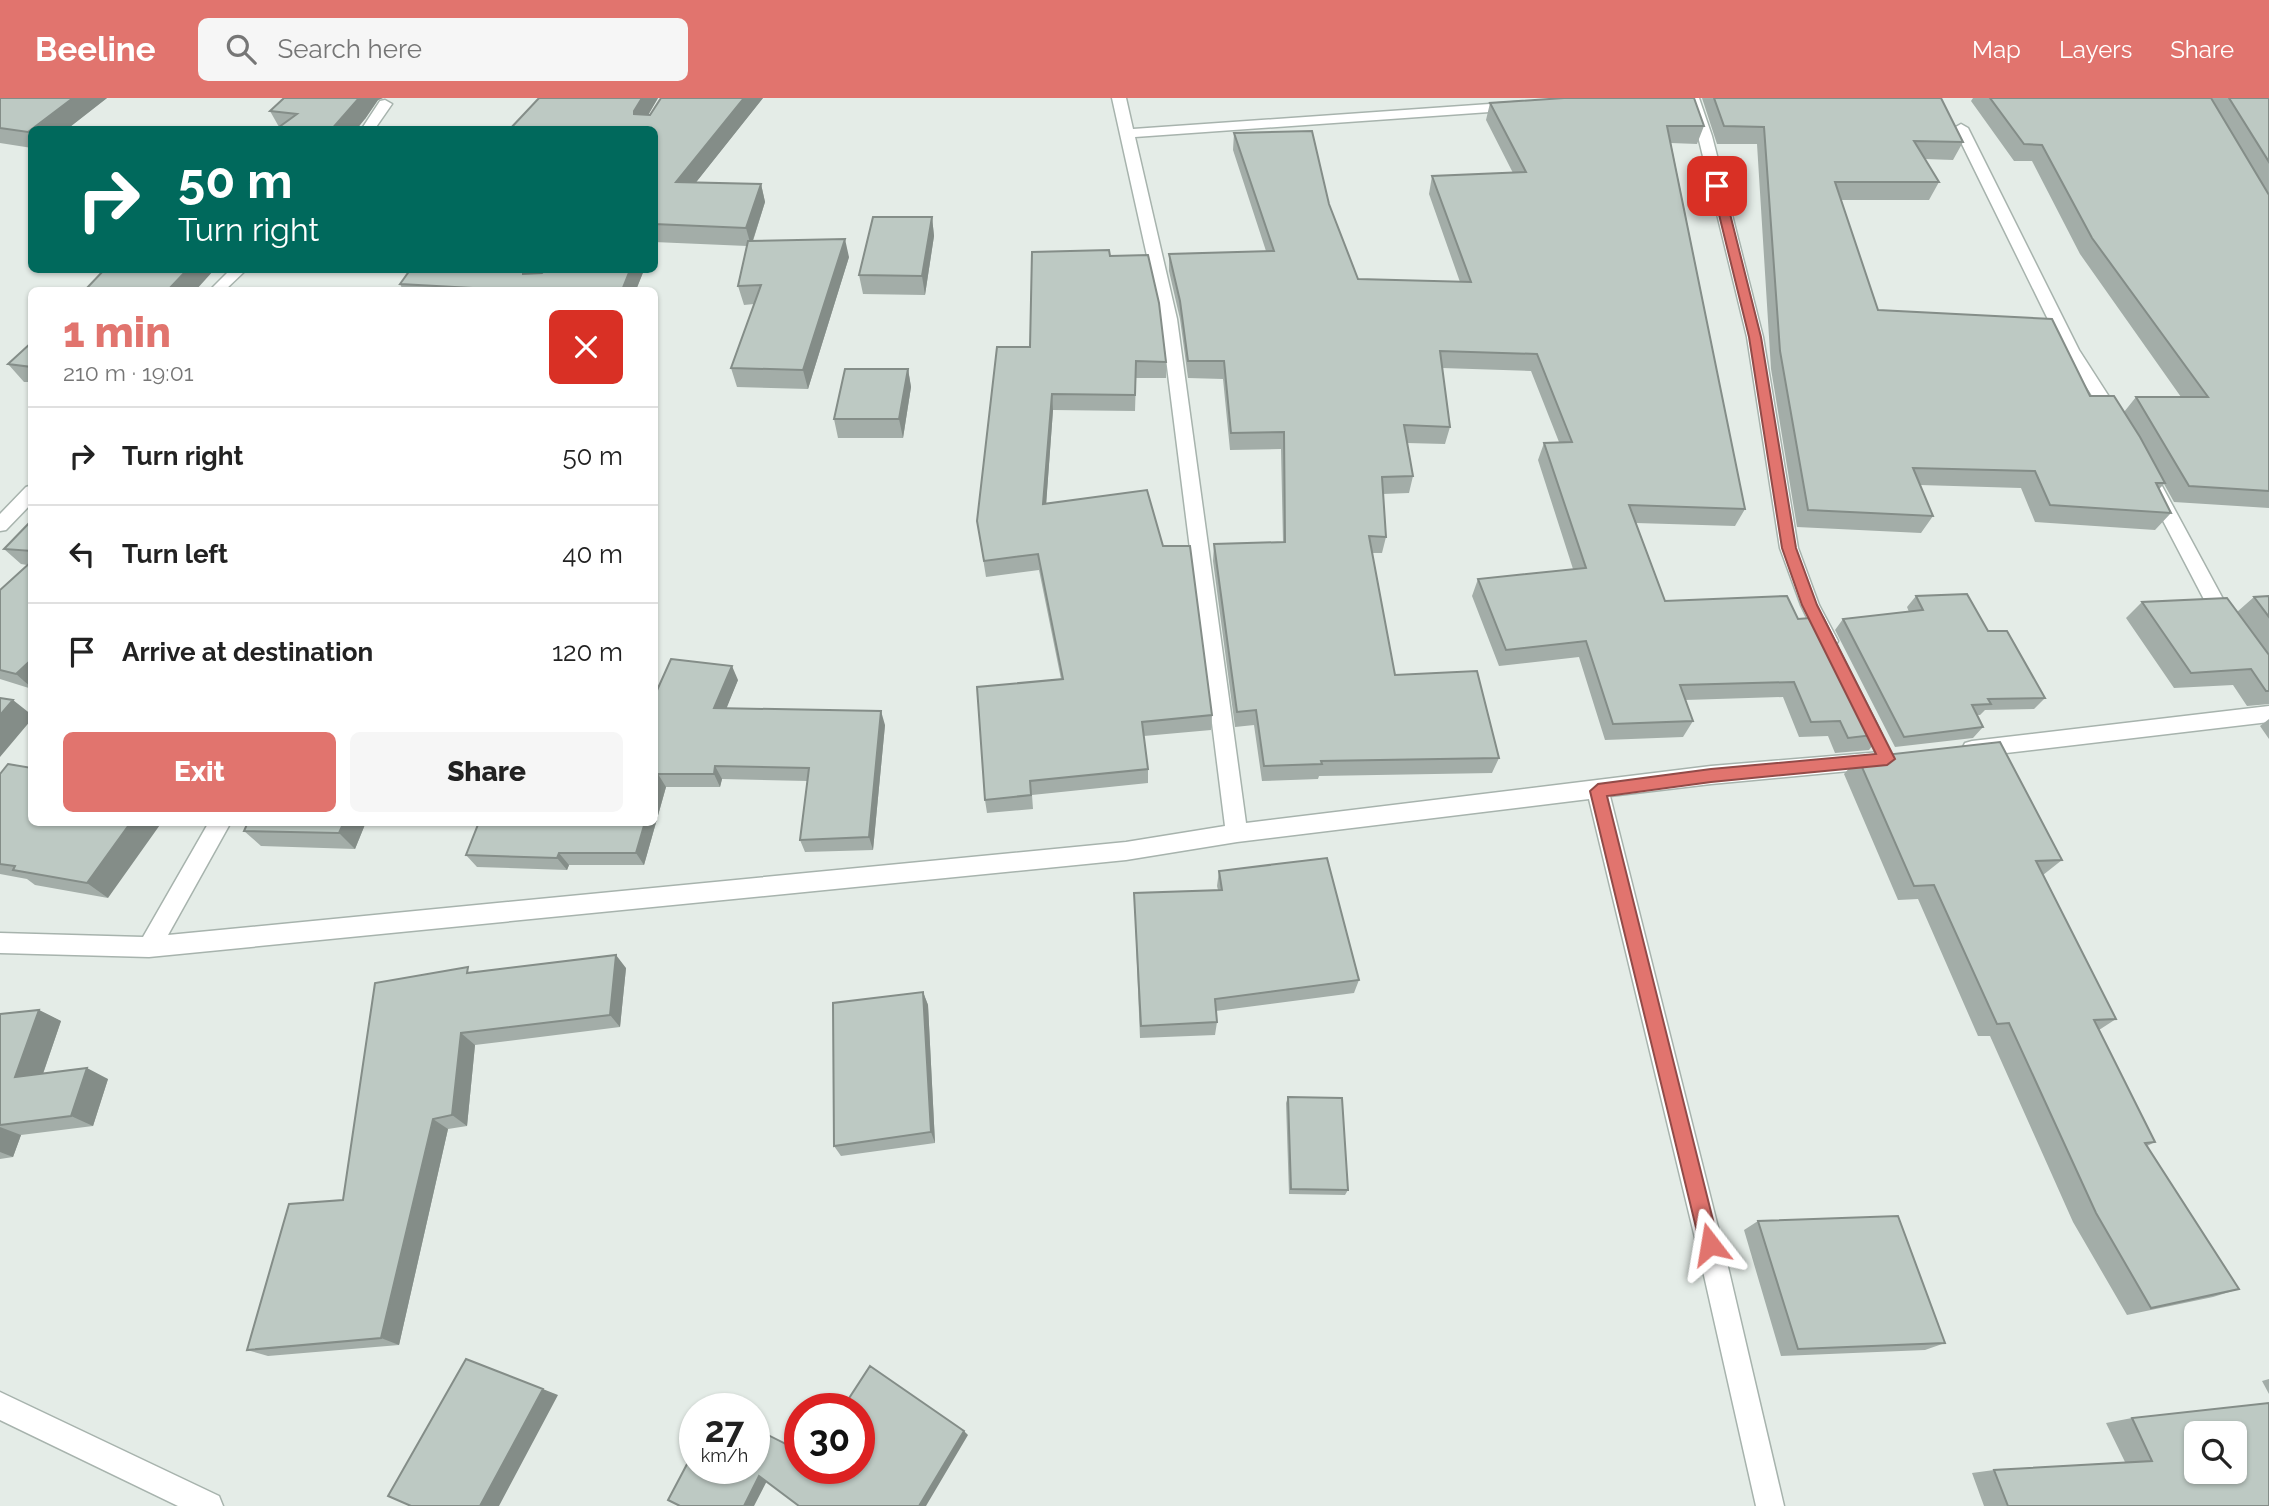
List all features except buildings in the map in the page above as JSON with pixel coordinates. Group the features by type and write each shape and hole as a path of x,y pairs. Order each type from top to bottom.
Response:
{"street":[{"path":"1119,98 1168,318 1237,833"},
{"path":"1692,98 1705,136 1755,337 1789,548 1810,605 1833,652"},
{"path":"370,126 385,104"},
{"path":"1126,134 1523,106"},
{"path":"1961,128 2071,350 2128,440"},
{"path":"219,287 235,273"},
{"path":"2148,475 2216,604 2239,635"},
{"path":"0,525 28,495"},
{"path":"1955,751 2269,714"},
{"path":"0,943 149,947 1126,851 1237,833 1889,754"},
{"path":"1598,791 1716,1271 1770,1506"},
{"path":"149,947 219,826"},
{"path":"0,1406 209,1506"}],"route":[{"path":"1710,1244 1598,791 1711,775 1887,759 1810,605 1789,548 1755,337 1717,186"}]}
